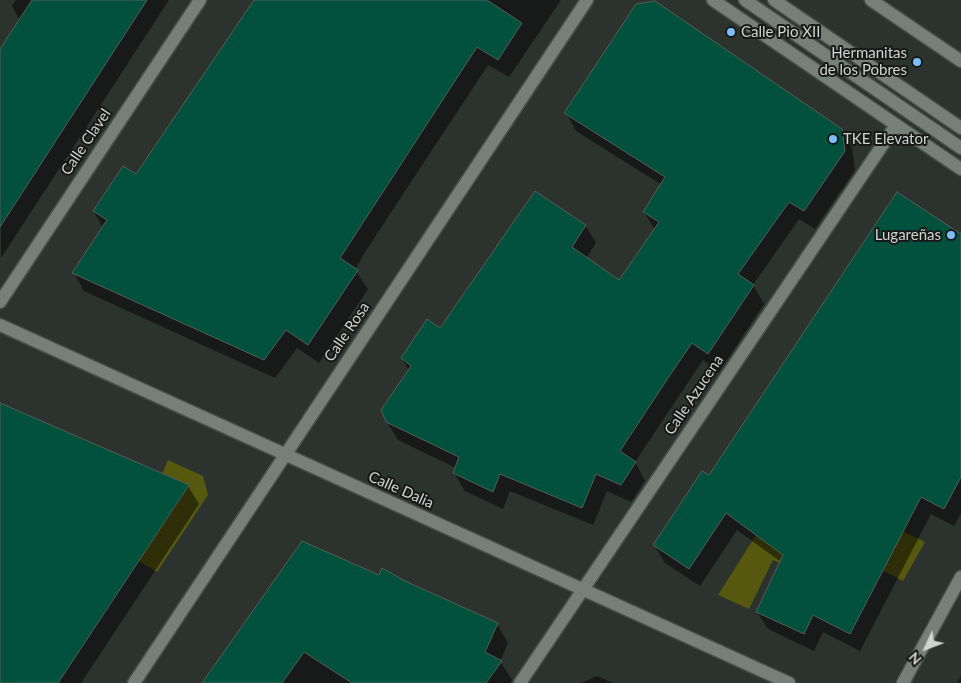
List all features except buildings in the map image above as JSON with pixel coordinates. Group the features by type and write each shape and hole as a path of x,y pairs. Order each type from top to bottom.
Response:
{"street":[{"name":"Calle Clavel","path":"0,302 200,0"},
{"name":"Calle Rosa","path":"134,683 587,0"},
{"path":"713,0 961,169"},
{"path":"745,0 961,148"},
{"path":"774,0 961,128"},
{"path":"871,0 961,61"},
{"name":"Calle Azucena","path":"520,683 896,125"},
{"name":"Calle Dalia","path":"0,325 789,683"},
{"path":"903,683 961,577"}],"shaded area":[{"path":"168,460 203,476 208,495 157,572 139,561 189,486 162,474"},
{"path":"768,516 818,583 773,560 749,609 718,595"},
{"path":"902,531 925,542 903,581 880,569"}],"place":[{"name":"Calle Pio XII","path":"731,32"},
{"name":"Hermanitas de los Pobres","path":"917,62"},
{"name":"TKE Elevator","path":"833,139"},
{"name":"Lugareñas","path":"951,235"}]}
